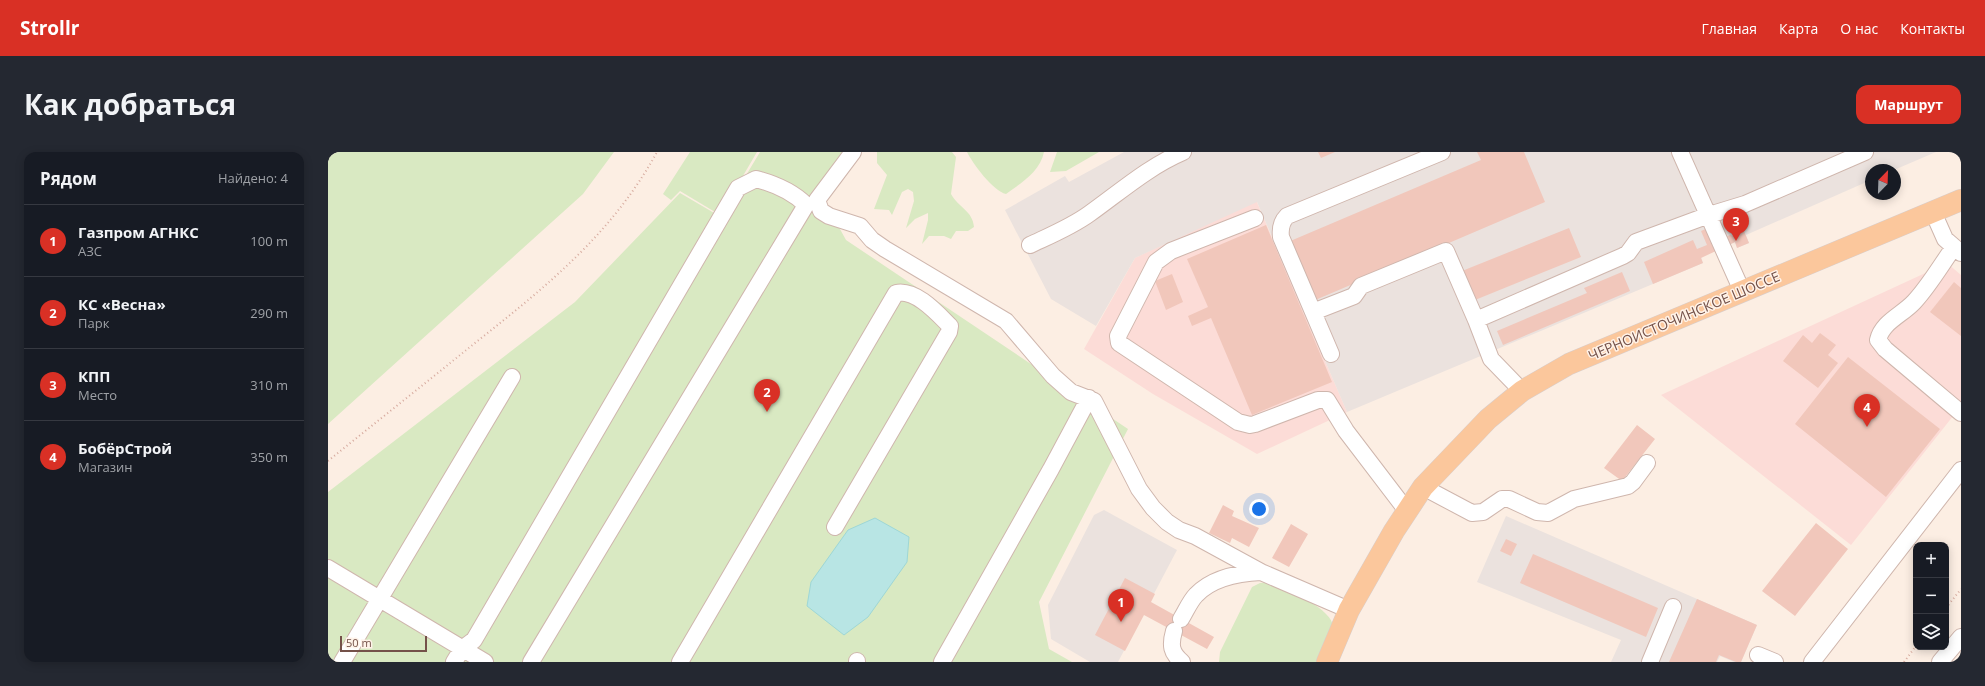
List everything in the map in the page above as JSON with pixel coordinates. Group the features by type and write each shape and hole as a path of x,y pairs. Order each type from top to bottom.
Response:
{"main road":[{"name":"ЧЕРНОИСТОЧИНСКОЕ ШОССЕ","path":"1327,662 1349,610 1407,511 1428,480 1488,419 1522,391 1569,364 1961,200"}],"street":[{"path":"853,152 831,184 817,200 820,211 829,216 860,226 872,240 885,249 1006,321 1053,376 1071,392 1089,398 1098,407 1113,440 1139,489 1153,508 1167,522 1179,530 1195,536 1261,572 1349,610"},
{"path":"1030,246 1078,221 1136,179 1167,159 1183,152"},
{"path":"1332,354 1281,237 1281,227 1285,219 1442,152"},
{"path":"1680,152 1742,291"},
{"path":"1476,320 1622,256 1628,253 1636,242 1709,215 1745,204 1865,152"},
{"path":"458,655 474,640 738,188 756,179 776,184 797,196 806,205 531,662"},
{"path":"1933,212 1945,239 1958,250 1913,303 1891,321 1880,334 1878,340 1885,349 1961,413"},
{"path":"1255,218 1171,251 1160,258 1156,262 1118,336 1118,343 1238,422 1244,424 1255,424 1318,400 1328,400 1346,431 1407,511"},
{"path":"1313,312 1354,296 1361,286 1446,251 1491,359 1522,391"},
{"path":"680,662 896,293 903,292 918,298 938,313 950,326 949,332 835,527"},
{"path":"342,662 512,378"},
{"path":"942,662 1051,470 1089,398"},
{"path":"1428,480 1472,513 1483,512 1502,499 1509,499 1537,512 1548,514 1574,499 1628,486 1633,482 1647,463"},
{"path":"1812,662 1961,470"},
{"path":"328,568 380,599 458,655 485,662"},
{"path":"1182,662 1172,649 1171,642 1178,625 1196,595 1210,585 1238,574 1261,572"},
{"path":"1650,662 1673,607"},
{"path":"1940,662 1961,637"},
{"path":"1758,655 1775,662"}],"path":[{"path":"328,461 545,287 602,231 626,203 657,152"},
{"path":"1949,604 1961,589"},
{"path":"1904,662 1913,650"}],"shaded area":[{"path":"1124,152 1936,152 1901,167 1901,164 1865,164 1865,183 1746,235 1749,243 1737,248 1735,242 1701,257 1703,263 1347,412 1257,202 1135,258 1096,326 1051,299 1005,210 1065,176 1069,182"},
{"path":"1256,200 1347,412 1257,454 1153,394 1084,349 1135,258"},
{"path":"1947,263 1961,275 1961,406 1851,545 1661,395"},
{"path":"1104,510 1177,550 1118,662 1090,662 1051,639 1048,605 1094,515"},
{"path":"1506,516 1757,625 1741,662 1734,662 1720,656 1717,662 1611,662 1621,640 1477,582"}],"green space":[{"path":"328,152 614,152 583,194 328,424"},
{"path":"690,152 757,152 720,215 680,191 671,200 663,194"},
{"path":"760,152 843,152 819,191 846,240 1128,429 1039,602 1049,649 1072,662 328,662 328,492 575,302 680,193 721,217"},
{"path":"877,152 952,152 956,157 951,194 971,217 974,227 968,231 956,231 951,239 944,236 929,236 922,244 928,220 928,213 915,219 906,228 914,201 913,192 908,189 902,192 892,215 889,210 874,209 887,175 877,163"},
{"path":"967,152 1044,152 1042,159 1034,171 1024,181 1006,194 995,188 990,183"},
{"path":"1057,152 1099,152 1066,171 1050,172"},
{"path":"1273,582 1320,608 1332,623 1332,634 1320,662 1219,662 1220,652 1252,587 1260,583"}],"water":[{"path":"875,518 909,537 907,562 868,617 844,635 807,606 811,582 848,530"}],"building":[{"path":"1318,152 1335,152 1321,158"},
{"path":"1477,152 1524,152 1545,202 1313,301 1288,242 1481,160"},
{"path":"1266,225 1332,382 1252,415 1211,318 1192,326 1188,316 1208,307 1187,259"},
{"path":"1569,228 1581,257 1475,300 1462,271"},
{"path":"1708,228 1718,250 1701,258 1703,263 1653,284 1644,262 1693,240 1697,249 1707,245 1701,231"},
{"path":"1744,231 1749,243 1737,248 1735,242 1729,245 1725,237 1730,235 1733,236"},
{"path":"1622,272 1630,291 1503,345 1497,331 1587,293 1584,288"},
{"path":"1172,274 1183,302 1166,310 1155,281"},
{"path":"1954,282 1961,288 1961,336 1930,312"},
{"path":"1820,333 1836,345 1828,355 1838,363 1818,388 1783,361 1803,335 1812,343"},
{"path":"1848,357 1940,429 1886,497 1795,424"},
{"path":"1637,425 1655,439 1622,481 1604,468"},
{"path":"1223,505 1234,511 1232,516 1259,528 1249,547 1232,538 1230,543 1209,533"},
{"path":"1816,523 1848,549 1795,616 1762,591"},
{"path":"1291,524 1308,534 1289,567 1272,558"},
{"path":"1506,539 1517,544 1511,556 1500,551"},
{"path":"1533,554 1658,608 1646,637 1520,583"},
{"path":"1125,578 1155,594 1151,602 1214,637 1207,649 1144,615 1125,651 1095,635"},
{"path":"1697,599 1757,625 1741,662 1736,662 1719,655 1716,662 1669,662"}],"place":[{"name":"КПП","path":"1736,241"},
{"name":"КС «Весна»","path":"767,412"},
{"name":"БобёрСтрой","path":"1867,427"},
{"name":"Газпром АГНКС","path":"1121,622"}]}
